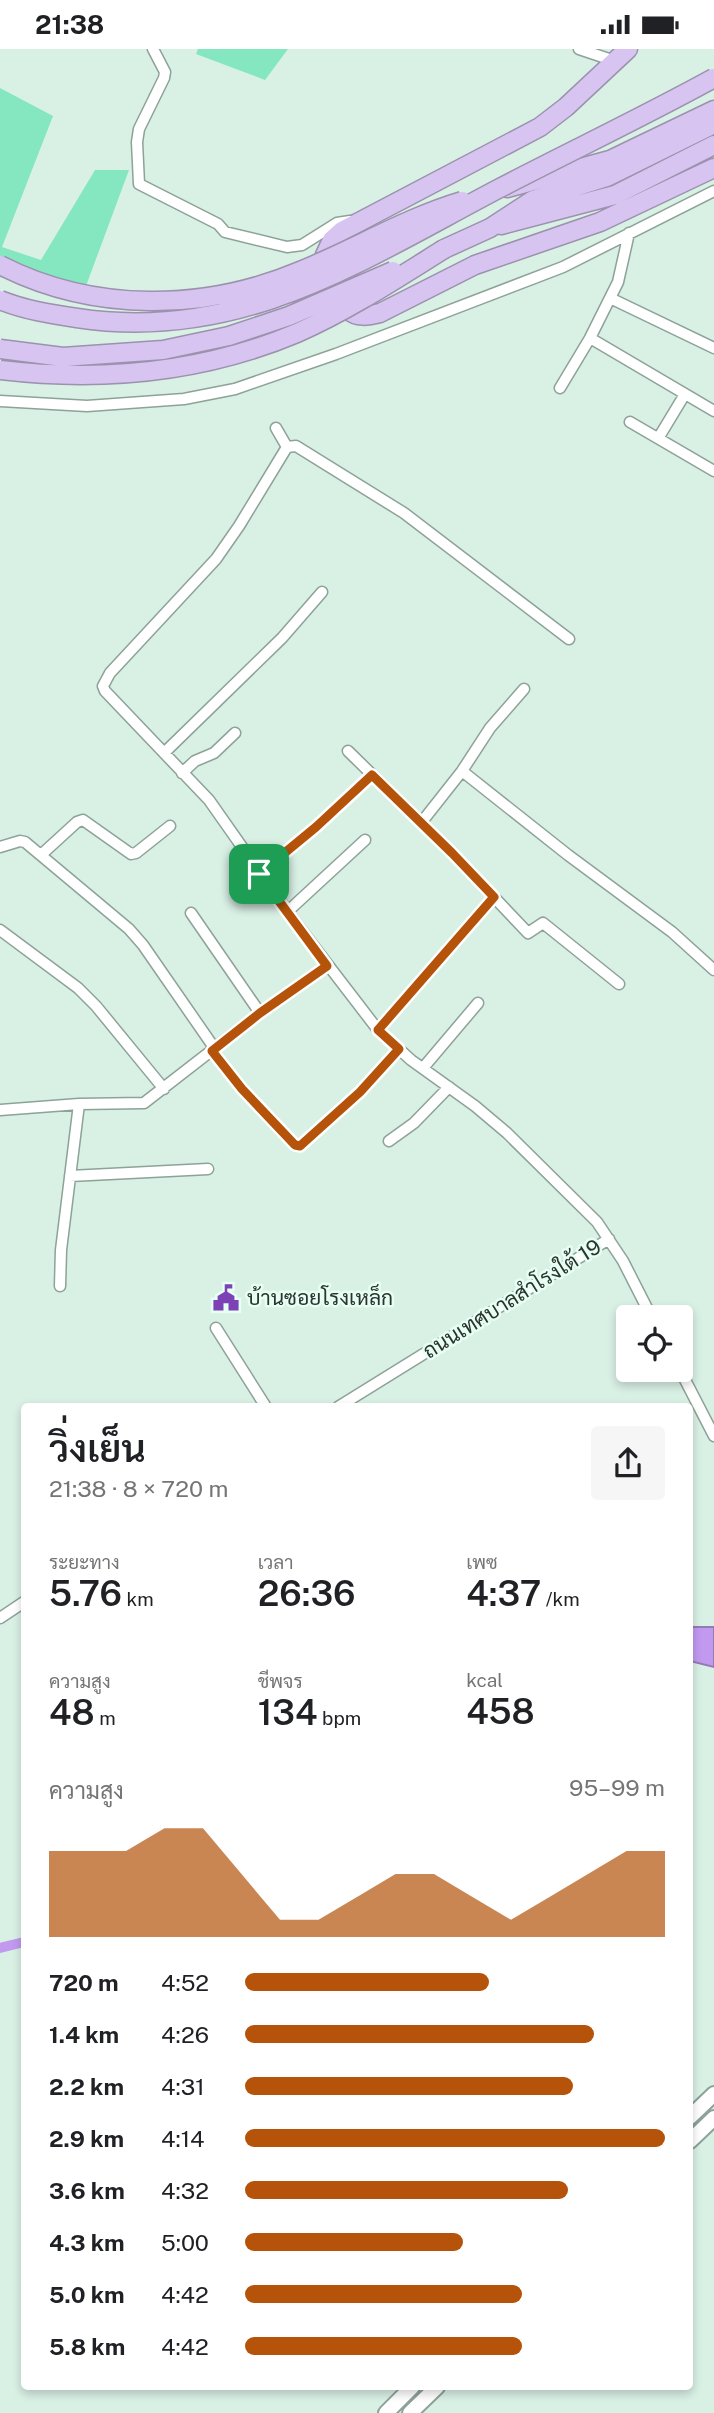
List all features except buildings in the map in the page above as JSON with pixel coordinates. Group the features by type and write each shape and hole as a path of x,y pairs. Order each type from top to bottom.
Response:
{"highway":[{"path":"622,55 566,107 540,127 342,230 331,240 325,255 348,310 354,315 380,313 459,272 612,217 714,168"},
{"path":"0,300 26,310 99,321 143,324 261,304 314,285 403,242 494,191 714,78"},
{"path":"0,265 44,284 104,298 135,301 193,300 227,295 302,271 414,217 494,191 610,160 714,110"},
{"path":"0,349 63,357 163,350 229,336 289,316 444,249 490,227 533,200 607,177 714,124"},
{"path":"490,227 615,195 714,145"},
{"path":"0,370 56,375 122,375 175,369 217,360 296,333 330,317 371,296 444,249"}],"main road":[{"path":"693,2114 714,2094"},
{"path":"693,2138 714,2118"},
{"path":"386,2413 409,2390"},
{"path":"410,2413 434,2390"}],"street":[{"path":"153,49 165,72 139,129 139,184 211,221 225,232 287,247 302,245 337,223 363,220"},
{"path":"579,49 622,55"},
{"path":"0,401 87,406 184,399 235,389 336,354 550,272 714,191"},
{"path":"559,388 590,338 610,298 622,270 629,233"},
{"path":"610,298 714,348"},
{"path":"590,338 714,411"},
{"path":"659,437 685,394"},
{"path":"631,422 714,471"},
{"path":"276,428 287,447"},
{"path":"287,447 303,449 404,513 569,639"},
{"path":"287,447 216,559 110,673 103,686 105,691 209,800 259,874 378,1030 507,1133 603,1230"},
{"path":"164,753 282,638 322,592"},
{"path":"422,823 462,771 490,728 524,689"},
{"path":"182,773 195,761 214,753 235,733"},
{"path":"348,751 528,933 543,923 619,984"},
{"path":"462,771 568,855 672,932 714,970"},
{"path":"259,874 316,827 372,775"},
{"path":"42,854 77,822 83,820 131,854 136,853 170,826"},
{"path":"287,912 365,840"},
{"path":"0,847 20,841 42,854 137,937 242,1089 295,1145 300,1146 360,1092 399,1049"},
{"path":"378,1030 494,897"},
{"path":"191,913 260,1013"},
{"path":"0,930 78,988 164,1089"},
{"path":"0,1110 79,1104 144,1103 260,1013 327,966"},
{"path":"423,1068 478,1003"},
{"path":"389,1140 414,1123 449,1087"},
{"path":"60,1286 61,1250 79,1104"},
{"path":"70,1176 208,1169"},
{"name":"ถนนเทศบาลสำโรงใต้ 19","path":"344,1403 603,1230 645,1305"},
{"path":"216,1328 263,1403"},
{"path":"686,1382 714,1436"},
{"path":"0,1618 21,1604"}],"green space":[{"path":"198,49 288,49 265,80 196,54"},
{"path":"0,88 53,116 2,247 41,260 95,170 129,170 83,294 0,277"}],"shaded area":[{"path":"693,1627 714,1627 714,1667 693,1662"}],"waterway":[{"path":"0,1948 21,1943"}],"place":[{"name":"บ้านซอยโรงเหล็ก","path":"226,1298"}],"route":[{"path":"372,775 494,897 378,1030 399,1049 360,1092 300,1146 295,1145 242,1089 212,1051 327,966 259,874 316,827 372,775"}]}
